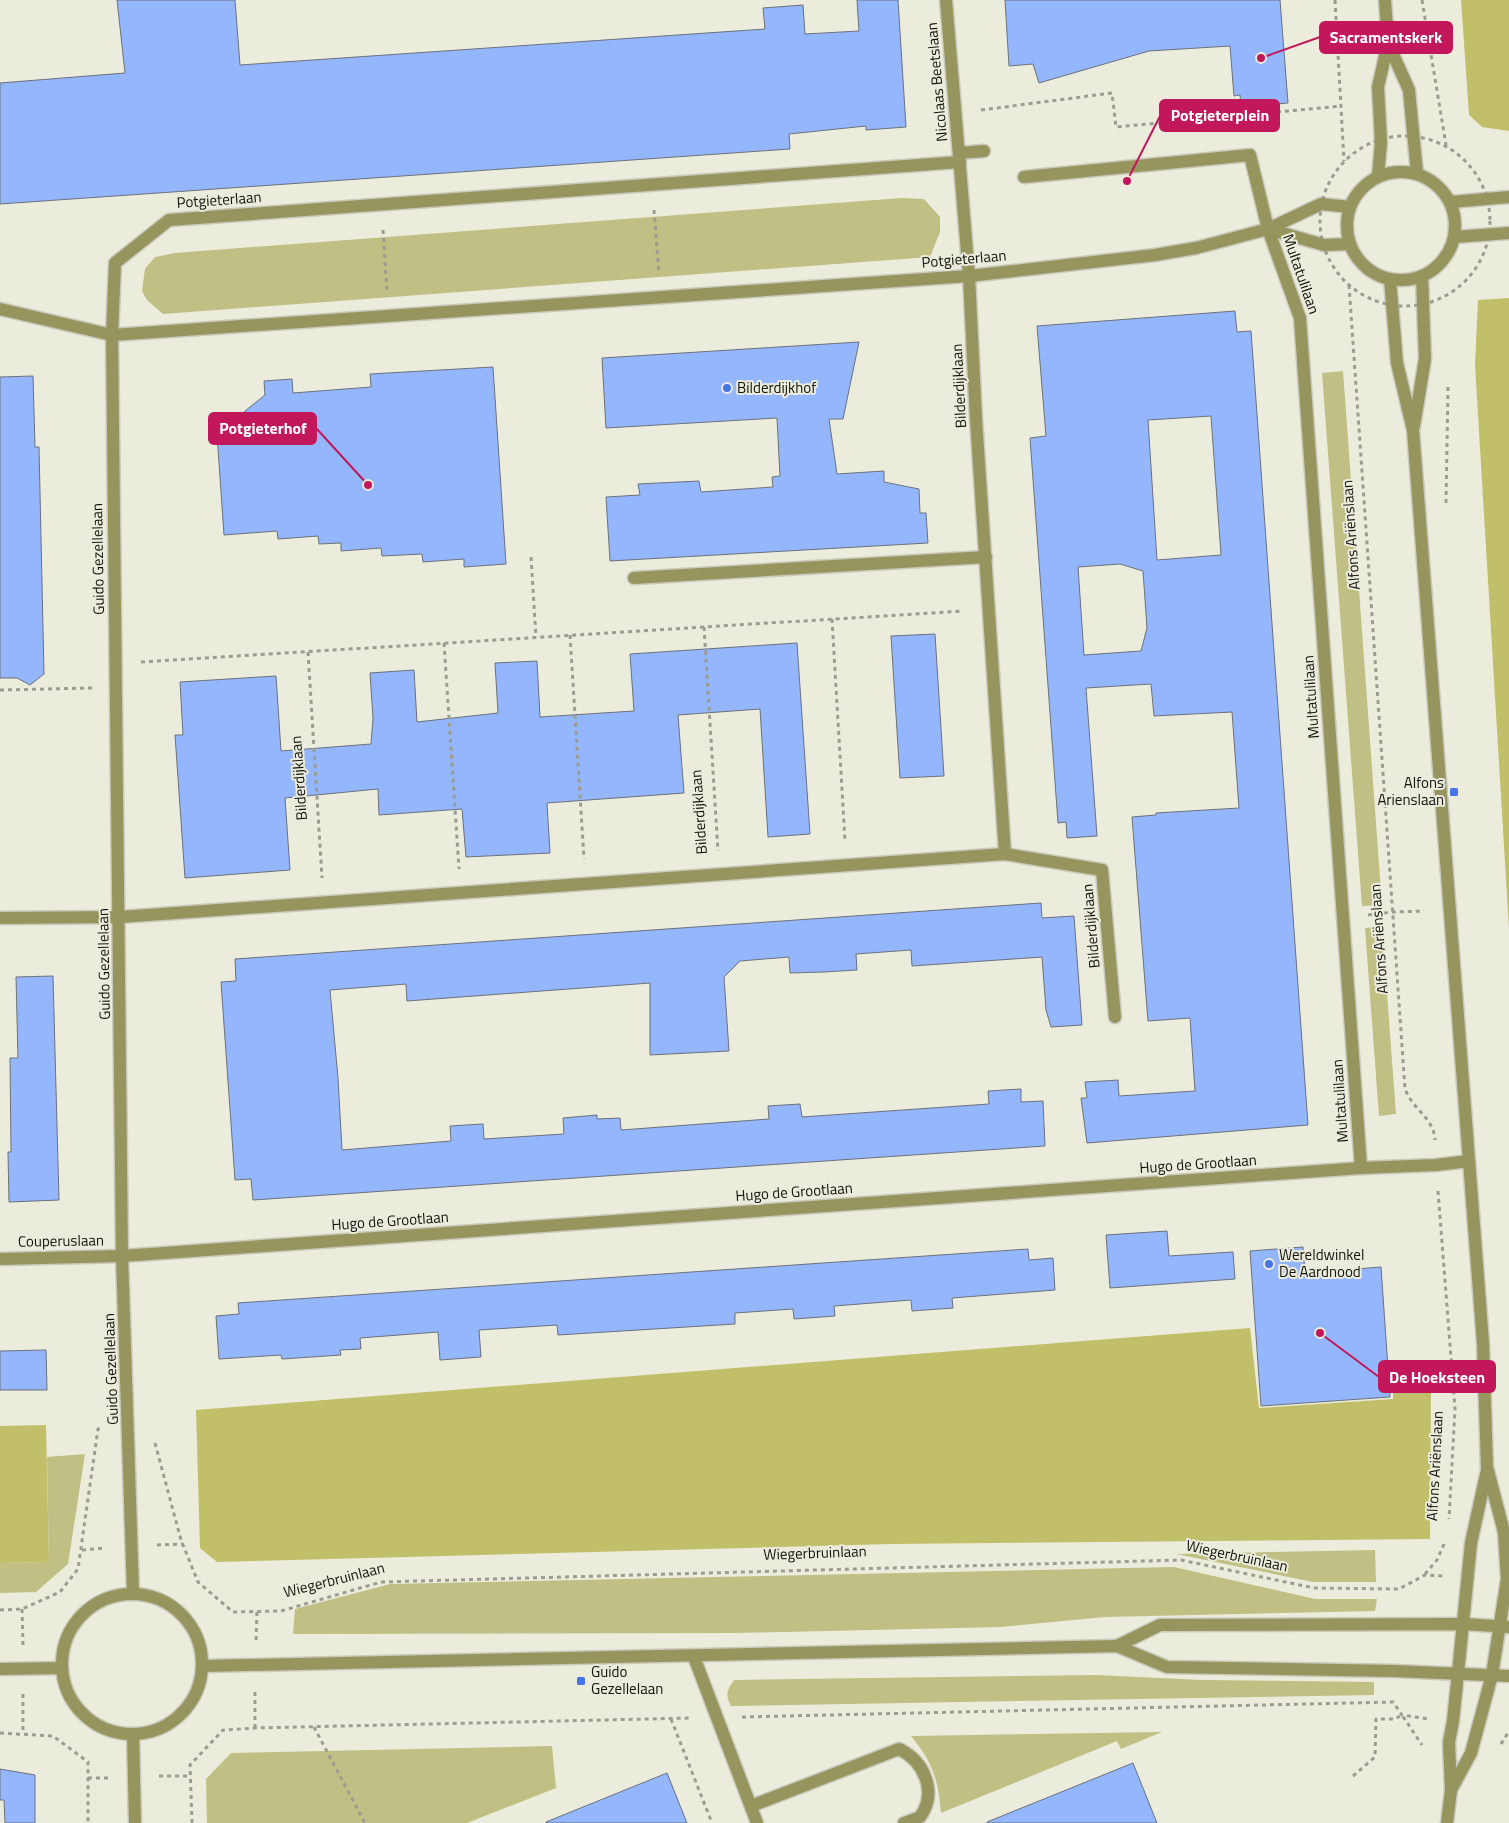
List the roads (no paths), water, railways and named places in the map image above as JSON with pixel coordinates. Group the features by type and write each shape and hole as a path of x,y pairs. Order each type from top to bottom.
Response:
{"street":[{"name":"Nicolaas Beetslaan","path":"946,0 960,157"},
{"path":"1378,176 1381,142 1378,87 1388,43 1385,0"},
{"path":"1388,43 1409,90 1418,173"},
{"name":"Potgieterlaan","path":"112,335 115,263 169,220 653,184 960,157 984,151"},
{"name":"Multatulilaan","path":"1024,177 1250,155 1268,229 1300,318 1361,1168"},
{"name":"Bilderdijklaan","path":"960,157 1005,854"},
{"path":"1398,171 1418,173 1442,189 1451,202 1456,219 1455,237 1444,261 1422,276 1407,280 1390,280 1377,275 1356,256 1350,244 1346,226 1350,207 1361,189 1378,176 1398,171"},
{"path":"1451,202 1509,197"},
{"name":"Potgieterlaan","path":"0,309 112,335 969,276 1156,255 1196,248 1268,229 1321,204 1350,207"},
{"path":"1268,229 1324,246 1350,244"},
{"path":"1455,237 1509,233"},
{"path":"1413,430 1425,359 1422,276"},
{"path":"1390,280 1397,364 1413,430 1483,1343 1488,1467 1504,1532 1506,1579 1505,1627 1470,1753 1450,1790"},
{"name":"Guido Gezellelaan","path":"112,335 120,917 122,1256 134,1592"},
{"path":"634,578 986,557"},
{"name":"Bilderdijklaan","path":"0,918 120,917 1005,854 1102,870 1115,1017"},
{"name":"Hugo de Grootlaan","path":"122,1256 1361,1168 1436,1165 1469,1160"},
{"name":"Couperuslaan","path":"0,1259 122,1256"},
{"path":"1446,1823 1450,1790 1448,1742 1453,1721 1471,1543 1488,1467"},
{"path":"134,1592 161,1598 184,1615 199,1638 203,1666 197,1692 182,1714 159,1729 133,1734 112,1732 92,1722 76,1708 69,1695 61,1668 65,1639 81,1614 105,1598 134,1592"},
{"path":"1117,1646 1160,1625 1464,1624 1505,1627"},
{"path":"203,1666 1117,1646 1167,1667 1458,1673 1509,1676"},
{"path":"694,1656 757,1823"},
{"path":"0,1669 61,1668"},
{"path":"133,1734 135,1823"},
{"path":"750,1806 899,1749 910,1755 921,1767 927,1779 928,1791 924,1812 920,1817 904,1823"}],"place":[{"name":"Sacramentskerk","path":"1261,58"},
{"name":"Potgieterplein","path":"1127,181"},
{"name":"Bilderdijkhof","path":"727,388"},
{"name":"Potgieterhof","path":"368,485"},
{"name":"Alfons Arienslaan","path":"1454,792"},
{"name":"Wereldwinkel De Aardnood","path":"1269,1264"},
{"name":"De Hoeksteen","path":"1320,1333"},
{"name":"Guido Gezellelaan","path":"581,1681"}]}
